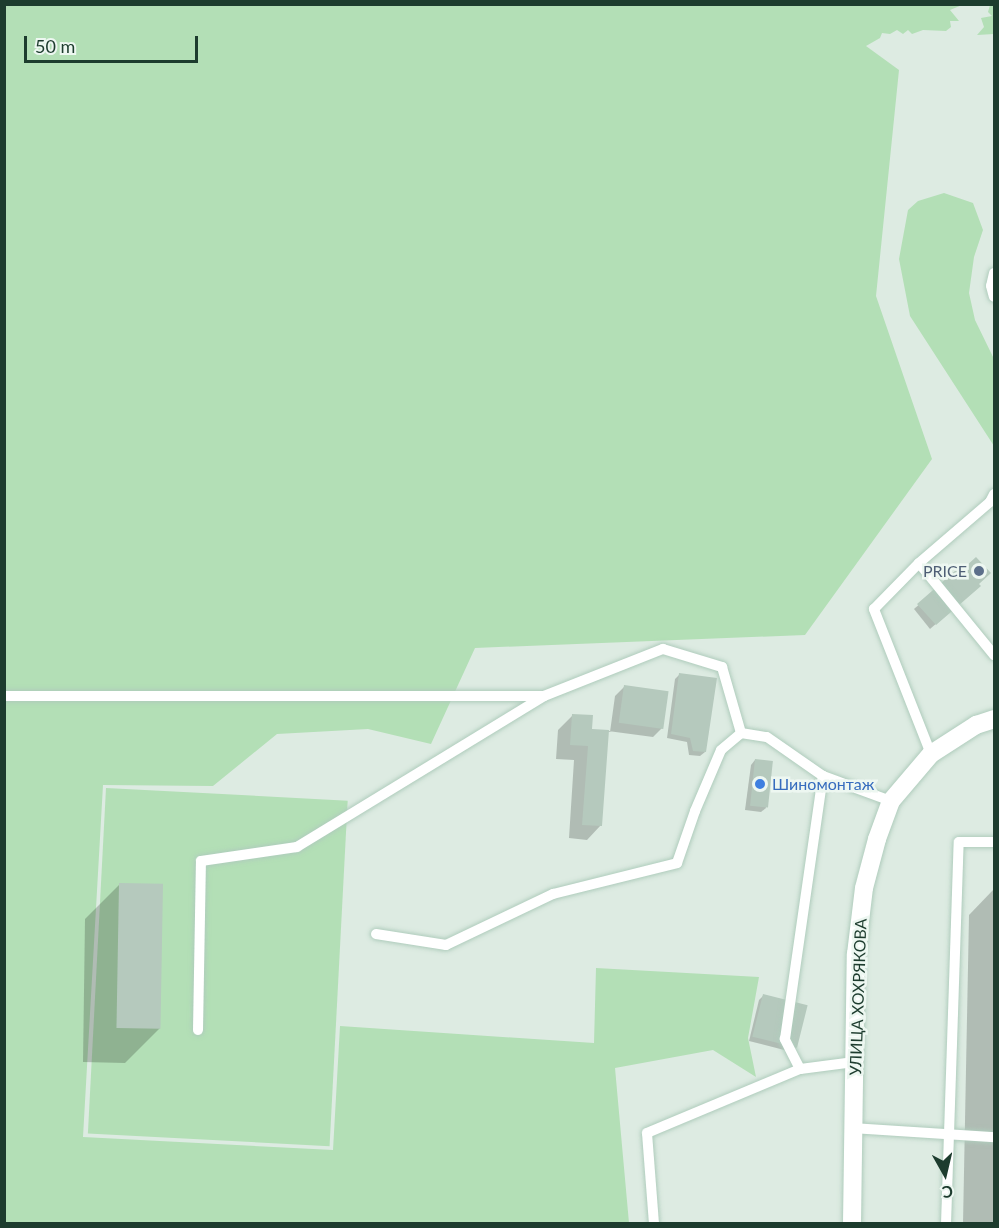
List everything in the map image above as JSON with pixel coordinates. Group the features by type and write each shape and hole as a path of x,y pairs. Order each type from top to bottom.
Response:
{"main road":[{"name":"УЛИЦА ХОХРЯКОВА","path":"852,1224 856,954 864,888 891,801 931,754 976,725 994,719"}],"lane":[{"path":"994,273 991,286 994,297"},
{"path":"931,754 874,609 920,564 990,502 994,494"},
{"path":"920,564 994,655"},
{"path":"198,1030 201,861 297,847 544,696 663,649 722,667 741,733"},
{"path":"4,696 544,696"},
{"path":"376,934 446,945 553,894 677,863 694,811 721,750 741,733 766,737 823,776 891,801"},
{"path":"800,1069 785,1039 823,776"},
{"path":"946,1224 959,842 994,842"},
{"path":"654,1224 647,1133 800,1069 854,1062"},
{"path":"853,1128 994,1137"}],"green space":[{"path":"4,5 962,5 950,10 959,21 950,21 951,27 946,31 923,30 912,34 908,30 903,34 897,30 890,34 882,33 880,38 866,46 899,70 876,296 932,459 805,635 475,648 431,744 368,729 277,734 213,786 103,785 83,1137 333,1150 340,1026 594,1043 596,968 759,977 748,1038 756,1077 713,1050 615,1068 629,1223 5,1223"},
{"path":"990,5 994,5 994,34 977,35 984,27 981,18 992,16 988,12"},
{"path":"944,193 973,203 983,230 974,257 969,293 975,320 994,359 994,446 910,316 899,259 908,210 918,201"},
{"path":"106,788 348,801 330,1146 88,1134"}],"building":[{"path":"976,557 991,573 979,584 981,586 936,625 917,604 963,564 965,567"},
{"path":"679,673 717,678 706,752 693,751 690,738 671,734"},
{"path":"624,685 669,691 663,729 619,723"},
{"path":"572,714 593,715 592,729 609,730 602,826 582,825 588,746 570,745"},
{"path":"755,759 773,761 768,808 750,806"},
{"path":"119,883 163,884 160,1029 116,1028"},
{"path":"763,994 808,1005 797,1048 752,1037"}],"place":[{"name":"PRICE","path":"979,571"},
{"name":"Шиномонтаж","path":"760,784"}]}
